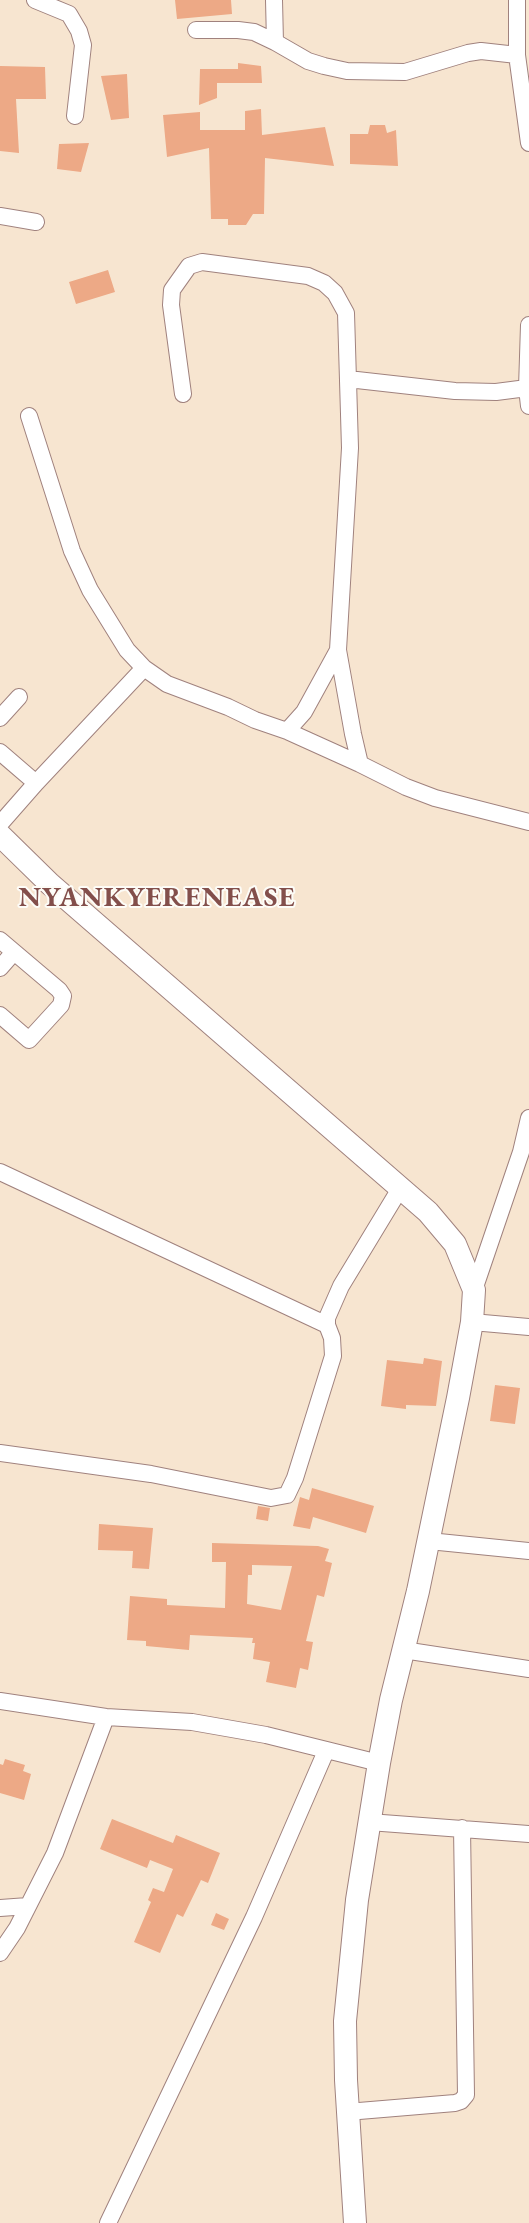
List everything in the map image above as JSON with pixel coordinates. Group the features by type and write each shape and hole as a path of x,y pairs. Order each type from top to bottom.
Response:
{"street":[{"path":"35,0 69,14 79,31 83,45 75,116"},
{"path":"274,0 275,42"},
{"path":"518,0 516,55 529,143"},
{"path":"196,30 254,32 308,62 355,71 406,72 468,53 481,51 516,55"},
{"path":"0,216 36,222"},
{"path":"183,394 171,305 172,290 190,266 202,262 308,276 324,284 341,301 346,313 350,448 338,650 360,764"},
{"path":"529,325 527,388 529,406"},
{"path":"348,379 455,392 496,392 527,388"},
{"path":"28,416 72,551 79,567 90,590 127,650 144,668 167,684 287,731 406,787 435,798 529,822"},
{"path":"287,731 304,712 338,650"},
{"path":"0,824 144,668"},
{"path":"0,718 19,697"},
{"path":"0,752 36,783"},
{"path":"0,835 50,884 428,1212 455,1244 474,1290"},
{"path":"0,940 63,996 61,1005 29,1040 0,1016"},
{"path":"0,968 14,952"},
{"path":"355,2223 347,2112 345,2021 357,1900 369,1822 379,1763 429,1540 458,1398 472,1322 474,1290 525,1152 529,1118"},
{"path":"0,1172 327,1325"},
{"path":"0,1453 151,1474 271,1498 287,1495 295,1478 313,1424 333,1356 332,1338 327,1325 327,1318 341,1286 401,1187"},
{"path":"472,1322 529,1327"},
{"path":"429,1540 529,1551"},
{"path":"403,1650 529,1669"},
{"path":"0,1701 106,1716 192,1722 266,1735 379,1763"},
{"path":"0,1953 17,1928 55,1853 106,1716"},
{"path":"108,2223 254,1917 326,1751"},
{"path":"369,1822 529,1834"},
{"path":"347,2112 454,2103 461,2101 466,2095 462,1828"},
{"path":"0,1908 28,1906"}],"building":[{"path":"175,0 231,0 232,14 177,19"},
{"path":"238,63 261,66 262,83 217,83 217,98 199,105 200,69 238,69"},
{"path":"0,66 45,67 46,99 16,99 19,153 0,151"},
{"path":"127,74 129,118 111,120 101,76"},
{"path":"261,109 262,135 325,127 334,166 265,158 264,214 253,214 246,225 228,225 228,219 211,219 209,148 167,157 163,115 200,112 200,130 245,130 245,111"},
{"path":"370,125 385,125 387,133 396,130 398,166 350,164 350,134 368,134"},
{"path":"89,143 81,172 57,169 59,144"},
{"path":"108,270 115,292 76,304 69,282"},
{"path":"424,1358 442,1361 436,1406 406,1405 406,1409 381,1406 387,1360 423,1364"},
{"path":"495,1385 520,1388 515,1424 490,1421"},
{"path":"312,1488 374,1506 366,1533 313,1517 310,1529 293,1526 300,1497 309,1500"},
{"path":"258,1506 270,1508 268,1521 256,1519"},
{"path":"99,1524 153,1528 149,1569 132,1568 133,1551 98,1550"},
{"path":"212,1543 318,1546 329,1549 325,1561 332,1563 324,1597 317,1595 306,1641 313,1642 308,1670 300,1668 296,1688 266,1682 270,1662 253,1659 255,1643 252,1643 253,1638 190,1635 189,1650 146,1646 146,1641 127,1640 130,1596 167,1599 167,1605 225,1608 226,1562 212,1562","holes":["252,1565 292,1566 281,1610 247,1604 248,1575 252,1575"]},
{"path":"5,1759 25,1765 23,1771 31,1774 24,1800 0,1793 0,1764 3,1765"},
{"path":"112,1819 173,1843 176,1835 220,1853 208,1883 201,1880 183,1917 177,1914 160,1953 134,1942 151,1902 148,1900 153,1888 164,1892 173,1869 150,1860 147,1868 100,1849"},
{"path":"216,1913 229,1919 224,1930 211,1925"}],"district":[{"name":"NYANKYERENEASE","path":"157,898"}]}
